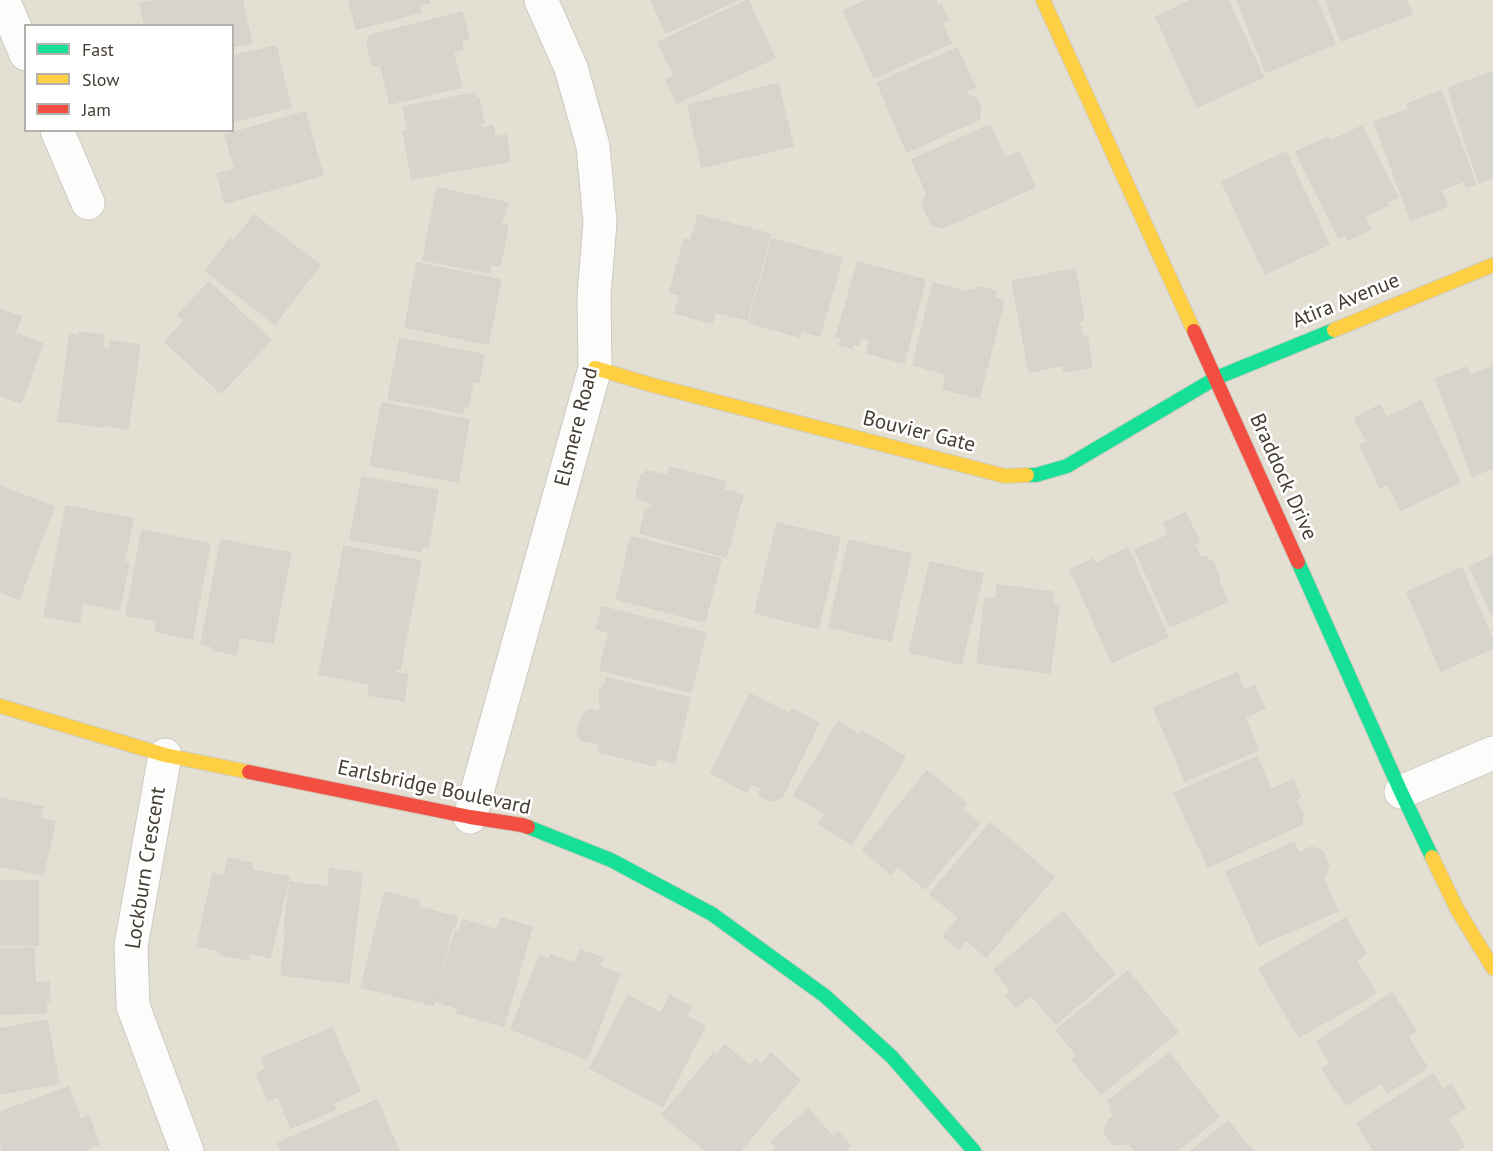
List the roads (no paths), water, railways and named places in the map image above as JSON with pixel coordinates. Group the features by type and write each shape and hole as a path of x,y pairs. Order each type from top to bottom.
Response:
{"street":[{"path":"3,0 24,49"},
{"name":"Elsmere Road","path":"470,817 595,368 594,296 600,222 593,146 571,68 541,0"},
{"name":"Braddock Drive","path":"1042,0 1216,378 1401,792 1457,909 1493,968"},
{"path":"58,132 87,203"},
{"name":"Atira Avenue","path":"1216,378 1493,265"},
{"name":"Bouvier Gate","path":"595,368 663,388 1005,476 1036,475 1067,466 1216,378"},
{"name":"Earlsbridge Boulevard","path":"0,706 165,755 470,817 522,825 611,860 712,914 825,996 892,1057 974,1151"},
{"path":"1401,792 1493,753"},
{"name":"Lockburn Crescent","path":"165,755 131,946 133,1006 187,1151"}]}
